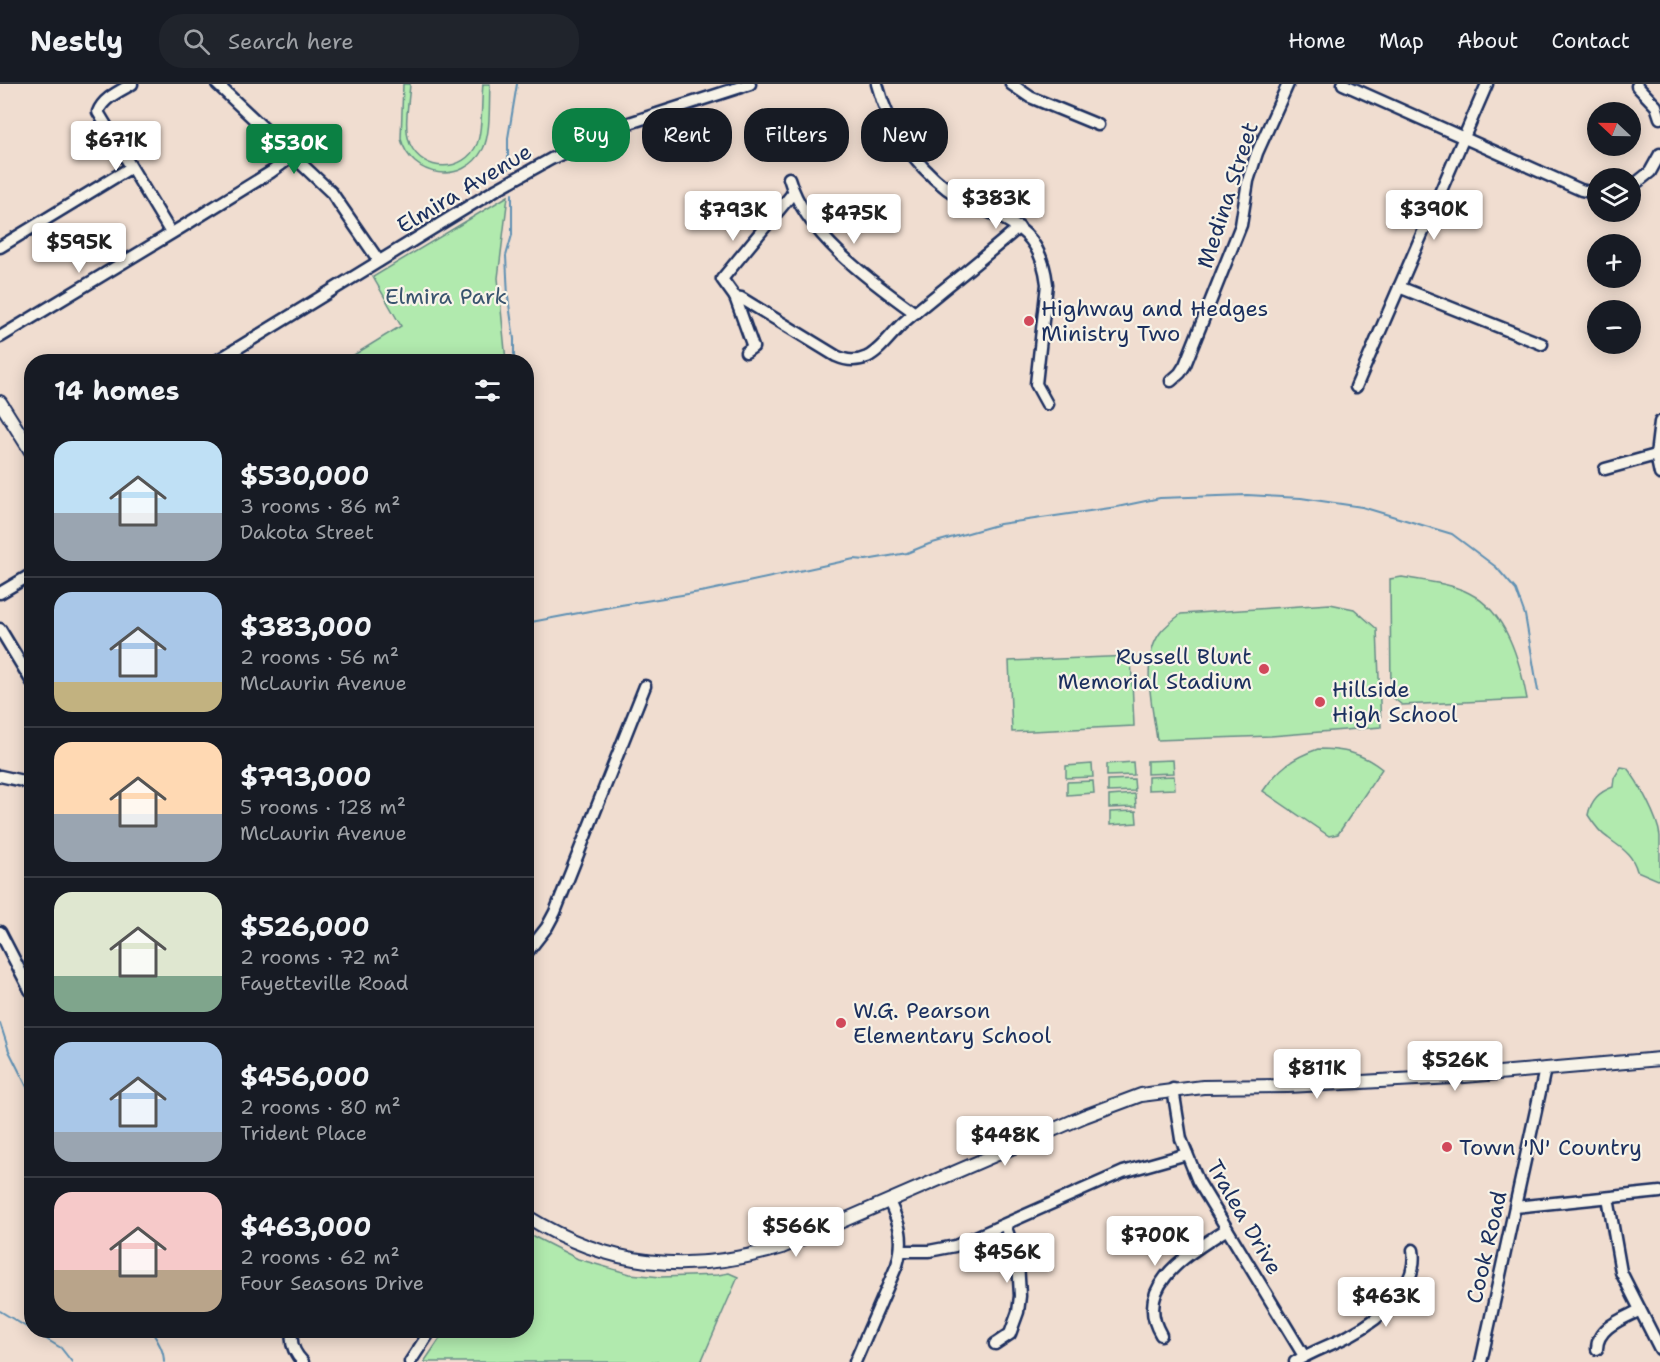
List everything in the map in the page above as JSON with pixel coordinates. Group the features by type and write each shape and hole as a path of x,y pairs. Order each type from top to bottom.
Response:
{"main road":[{"path":"0,402 24,440"},
{"path":"534,1220 577,1242 611,1254 651,1263 714,1263 740,1259 782,1247 1131,1098 1173,1089 1288,1086 1453,1077 1660,1059"}],"street":[{"path":"132,84 112,96 100,106 98,112 171,233"},
{"path":"217,84 332,193 379,261"},
{"name":"Elmira Avenue","path":"228,354 528,171 600,134 639,119 750,84"},
{"path":"877,84 900,140 910,153 949,190 1019,227 1043,259 1047,284 1046,302 1036,384 1047,404"},
{"path":"1011,84 1030,97 1098,125"},
{"name":"Medina Street","path":"1171,381 1185,365 1230,255 1241,225 1252,166 1288,84"},
{"path":"1343,84 1587,191"},
{"path":"1356,387 1487,84"},
{"path":"1637,86 1656,106 1660,117"},
{"path":"1641,179 1650,172 1660,154"},
{"path":"0,337 271,172 294,155"},
{"path":"0,247 130,168"},
{"path":"789,178 793,194 821,233 884,291 915,313"},
{"path":"746,352 753,347 736,301 722,279 793,194"},
{"path":"736,301 741,298 829,353 848,360 858,360 870,355 915,313 1019,227"},
{"path":"1399,287 1542,344"},
{"path":"1660,422 1656,455 1660,474"},
{"path":"1605,470 1656,455"},
{"path":"0,593 24,578"},
{"path":"0,629 24,669"},
{"path":"534,944 555,912 645,686"},
{"path":"0,776 24,781"},
{"path":"0,932 24,978"},
{"name":"Cook Road","path":"1481,1362 1545,1069"},
{"name":"Tralea Drive","path":"1173,1089 1178,1123 1187,1154 1204,1193 1227,1229 1300,1359"},
{"path":"901,1251 914,1252 946,1248 1005,1225 1124,1172 1187,1154"},
{"path":"1515,1207 1660,1192"},
{"path":"1608,1198 1621,1272 1660,1348"},
{"path":"855,1362 901,1251 900,1230 889,1201"},
{"path":"995,1344 1010,1334 1020,1296 1018,1261 1005,1225"},
{"path":"1161,1335 1154,1324 1152,1315 1155,1297 1163,1280 1176,1263 1227,1229"},
{"path":"1300,1359 1353,1334 1379,1316 1410,1278 1415,1263 1413,1250"},
{"path":"1597,1349 1601,1333 1640,1310"},
{"path":"292,1338 292,1346 303,1362"},
{"path":"410,1362 424,1338"}],"green space":[{"path":"403,84 410,84 407,122 410,144 416,154 424,160 443,166 463,160 471,154 477,144 481,123 483,84 490,84 486,143 474,161 463,169 438,173 415,162 401,139"},
{"name":"Elmira Park","path":"508,196 498,278 505,354 355,354 401,326 373,277"},
{"path":"1402,577 1453,587 1482,601 1493,612 1510,639 1527,699 1402,705 1391,696 1390,579"},
{"name":"Russell Blunt Memorial Stadium","path":"1330,604 1354,609 1377,629 1381,727 1271,736 1157,740 1149,671 1154,644 1167,625 1181,614"},
{"path":"1131,656 1134,726 1012,732 1009,661"},
{"path":"1318,749 1352,753 1382,769 1338,834 1329,836 1263,791 1287,765"},
{"path":"1173,760 1174,773 1147,774 1147,761"},
{"path":"1133,762 1134,775 1107,776 1107,764"},
{"path":"1092,764 1093,777 1066,778 1066,766"},
{"path":"1621,767 1627,768 1637,782 1652,810 1658,828 1660,879 1658,880 1637,871 1629,855 1602,833 1588,815 1596,797 1613,787 1614,778"},
{"path":"1174,776 1175,789 1148,790 1148,777"},
{"path":"1134,779 1135,791 1108,792 1108,780"},
{"path":"1093,781 1094,793 1067,795 1067,782"},
{"path":"1135,794 1136,807 1109,808 1109,796"},
{"path":"1136,811 1137,823 1110,825 1110,812"},
{"path":"534,1237 578,1259 630,1274 661,1277 729,1273 738,1277 701,1362 424,1362 440,1338 534,1338"}],"waterway":[{"path":"508,169 508,138 517,84"},
{"path":"512,194 512,235 506,256 514,354"},
{"path":"534,621 706,591 854,559 866,560 907,553 929,544 1000,524 1117,507 1160,498 1247,495 1301,498 1362,507 1452,534 1496,567 1516,590 1525,615 1538,691"},
{"path":"0,1023 9,1051 24,1081"},
{"path":"0,1311 24,1326"},
{"path":"45,1338 61,1348 72,1362"},
{"path":"156,1338 164,1362"}],"place":[{"name":"Highway and Hedges Ministry Two","path":"1029,321"},
{"name":"Russell Blunt Memorial Stadium","path":"1264,669"},
{"name":"Hillside High School","path":"1320,702"},
{"name":"W.G. Pearson Elementary School","path":"841,1023"},
{"name":"Town 'N' Country","path":"1447,1147"}]}
